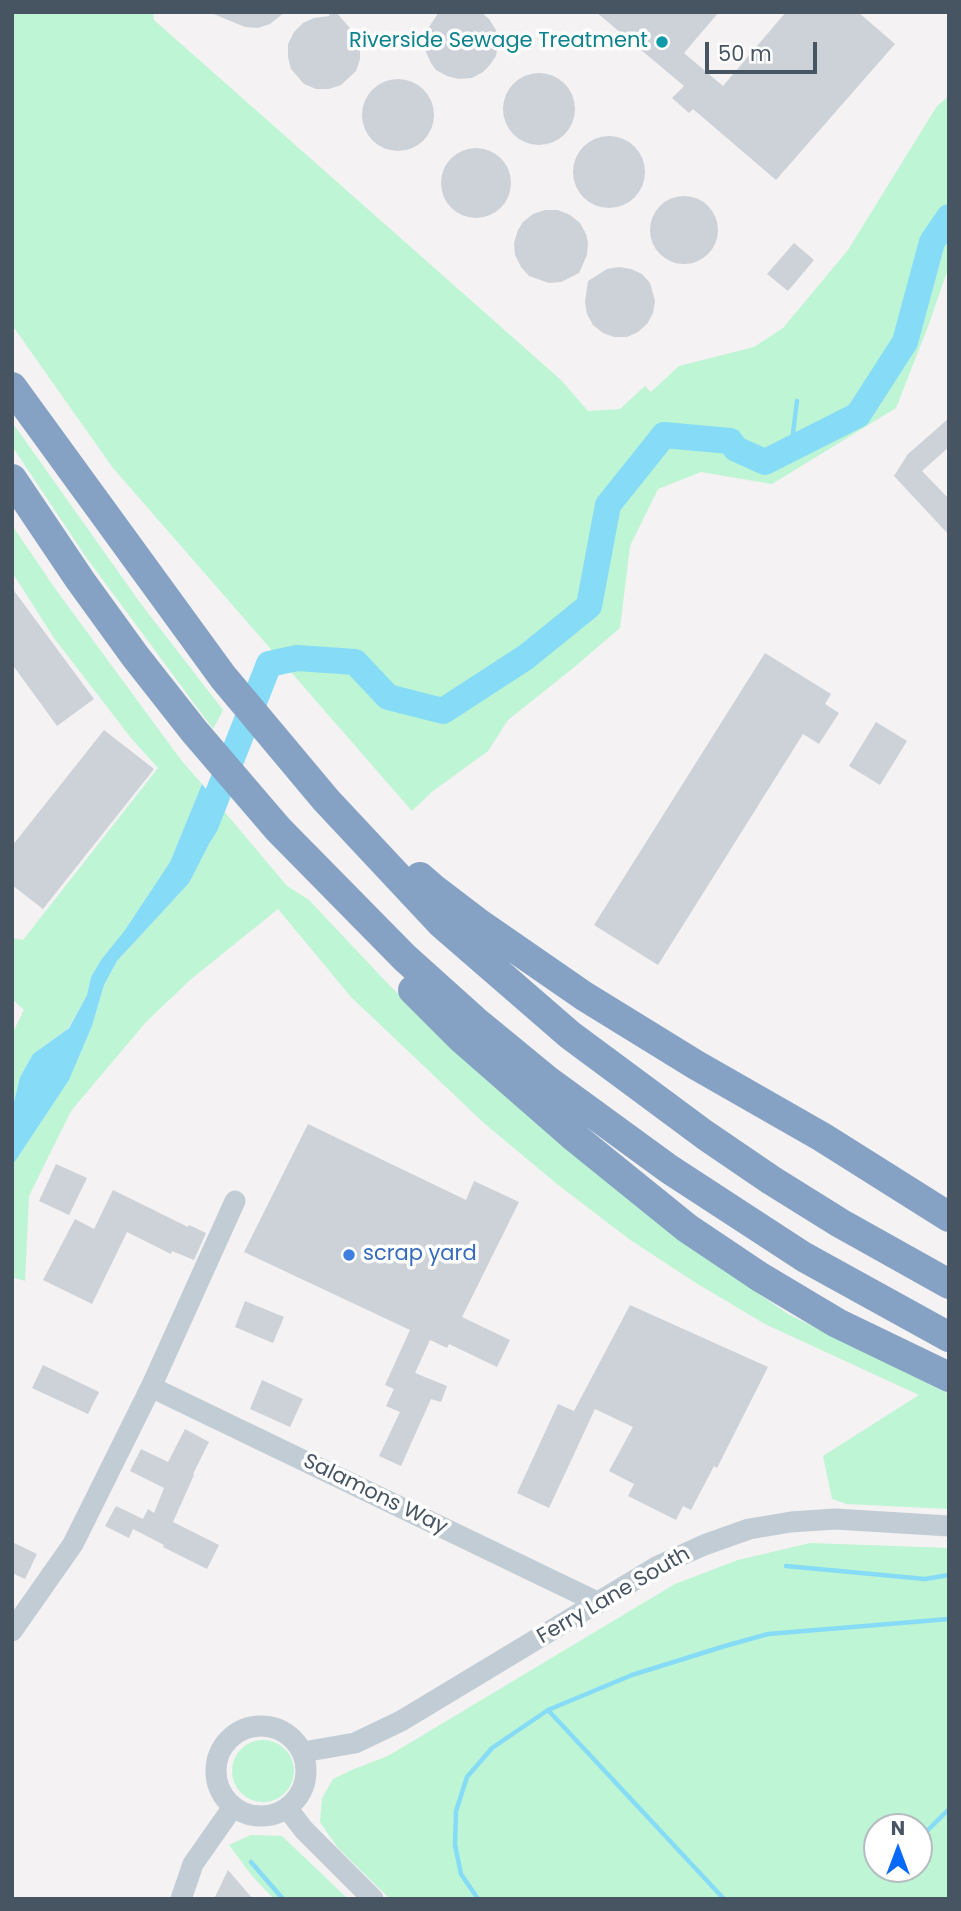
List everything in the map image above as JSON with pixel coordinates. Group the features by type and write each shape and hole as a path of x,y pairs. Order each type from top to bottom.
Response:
{"highway":[{"path":"12,387 223,677 326,800 442,924 570,1035 705,1135 840,1223 949,1284"},
{"path":"12,479 80,580 194,731 271,821 405,958 547,1080 669,1169 804,1257 949,1337"},
{"path":"326,800 364,822 418,876 445,898 583,996 822,1137 949,1217"},
{"path":"271,821 297,874 461,1038 572,1135 687,1228 760,1277 837,1323 949,1377"}],"street":[{"path":"12,1631 73,1544 151,1387 235,1201"},
{"name":"Salamons Way","path":"151,1387 599,1603"},
{"name":"Ferry Lane South","path":"303,1752 355,1743 401,1721 658,1566 704,1545 749,1529 791,1522 835,1519 949,1526"},
{"path":"253,1726 268,1726 282,1731 294,1740 303,1752 306,1768 305,1783 298,1797 287,1808 274,1815 260,1817 233,1807 222,1796 216,1783 215,1768 219,1753 227,1740 239,1731 253,1726"},
{"path":"181,1899 193,1864 233,1807"},
{"path":"287,1808 304,1830 373,1899"}],"green space":[{"path":"12,12 153,12 154,20 561,380 588,411 620,409 645,386 651,392 679,366 754,347 783,328 848,250 937,106 949,96 949,266 896,408 772,484 701,472 658,489 630,546 620,628 508,720 488,751 433,791 412,811 113,468 12,325"},
{"path":"12,422 141,604 223,710 213,729 86,557 12,446"},
{"path":"12,525 54,587 181,760 202,784 170,862 125,930 101,960 91,977 87,995 68,1028 33,1054 20,1077 12,1110 12,1034 24,1010 12,999 12,938 23,940 158,768 131,738 54,638 12,572"},
{"path":"223,810 287,886 309,900 391,987 538,1123 667,1231 788,1314 949,1394 949,1509 847,1504 832,1499 823,1456 919,1395 765,1324 629,1239 485,1124 351,997 278,909 190,980 146,1022 71,1111 29,1196 25,1281 12,1277 12,1166 69,1080 92,1026 104,985 117,961 189,883 221,821"},
{"path":"810,1543 949,1548 949,1899 390,1899 338,1848 320,1822 322,1798 333,1779 388,1756 675,1584 738,1560"},
{"path":"263,1740 275,1742 285,1749 292,1759 292,1783 285,1793 275,1800 263,1802 251,1800 241,1793 234,1783 232,1771 234,1759 241,1749 251,1742"},
{"path":"251,1835 282,1836 348,1899 274,1899 252,1876 229,1845"}],"water":[{"path":"202,784 223,810 221,821 189,883 117,961 104,985 92,1026 69,1080 12,1166 12,1110 20,1077 33,1054 69,1028 87,995 91,977 101,960 125,930 170,862"}],"building":[{"path":"209,12 285,12 270,24 258,28 245,27"},
{"path":"330,12 336,12 355,34 360,46 360,59 356,71 341,85 316,89 304,84 291,69 288,44 303,23 329,16"},
{"path":"439,12 481,12 489,19 496,30 498,43 496,56 483,72 472,78 459,79 436,70 426,52 425,39"},
{"path":"596,12 719,12 684,53 723,86 786,12 858,12 895,44 776,180 693,109 689,113 672,98 684,86"},
{"path":"539,73 559,79 569,89 575,109 569,129 559,139 539,145 519,139 509,129 503,109 509,89 519,79"},
{"path":"398,79 418,85 428,95 434,115 428,135 418,145 398,151 378,145 368,135 362,115 368,95 378,85"},
{"path":"609,136 629,142 639,152 645,172 639,192 629,202 609,208 589,202 579,192 573,172 579,152 589,142"},
{"path":"476,148 501,158 511,183 501,208 476,218 451,208 441,183 451,158"},
{"path":"684,196 697,198 708,206 716,217 716,243 708,254 697,262 684,264 671,262 660,254 652,243 650,230 652,217 660,206 671,198"},
{"path":"558,210 570,215 580,223 588,243 587,255 579,273 561,282 549,283 529,276 515,255 514,243 523,222 533,214"},
{"path":"794,243 814,260 788,291 767,274"},
{"path":"619,267 642,274 650,283 655,301 647,324 627,337 614,337 593,325 585,302 588,281 607,269"},
{"path":"949,418 949,447 922,471 949,499 949,535 894,476 908,454"},
{"path":"12,588 94,699 57,726 12,664"},
{"path":"765,653 831,694 825,704 839,713 819,744 803,734 658,965 594,925"},
{"path":"876,722 907,741 880,785 849,766"},
{"path":"104,730 154,769 43,909 12,885 12,846"},
{"path":"308,1124 466,1200 474,1181 519,1202 462,1317 510,1340 497,1367 449,1344 447,1348 430,1340 415,1373 447,1386 441,1402 431,1399 401,1466 379,1456 400,1412 386,1406 394,1389 385,1385 410,1330 244,1252"},
{"path":"56,1164 87,1178 69,1215 39,1201"},
{"path":"113,1190 188,1227 189,1225 206,1233 194,1260 172,1251 171,1254 127,1232 92,1304 43,1280 75,1219 94,1229"},
{"path":"245,1301 284,1317 273,1343 235,1327"},
{"path":"630,1305 768,1367 717,1468 714,1466 691,1510 683,1506 676,1520 628,1496 634,1484 609,1471 633,1427 595,1409 549,1508 517,1493 558,1404 574,1411"},
{"path":"43,1365 99,1392 88,1414 32,1388"},
{"path":"262,1380 303,1399 290,1427 250,1409"},
{"path":"185,1429 209,1442 173,1522 219,1545 207,1569 133,1529 129,1538 105,1526 116,1506 143,1519 148,1509 154,1513 164,1488 130,1471 141,1449 168,1462"},
{"path":"12,1542 37,1554 25,1579 12,1573"},
{"path":"228,1870 253,1899 214,1899"}],"waterway":[{"path":"201,832 269,664 297,658 355,662 388,697 443,711 526,657 589,606 608,505 664,435 730,441 736,449 765,462 858,415 905,342 932,242 949,217"},
{"path":"791,449 797,401"},
{"path":"786,1566 925,1579 949,1575"},
{"path":"478,1899 461,1874 455,1845 456,1811 467,1777 492,1748 548,1710 632,1675 768,1634 949,1619"},
{"path":"548,1710 724,1899"},
{"path":"933,1825 949,1809"},
{"path":"251,1862 283,1899"}],"place":[{"name":"Riverside Sewage Treatment","path":"662,42"},
{"name":"scrap yard","path":"349,1255"}]}
